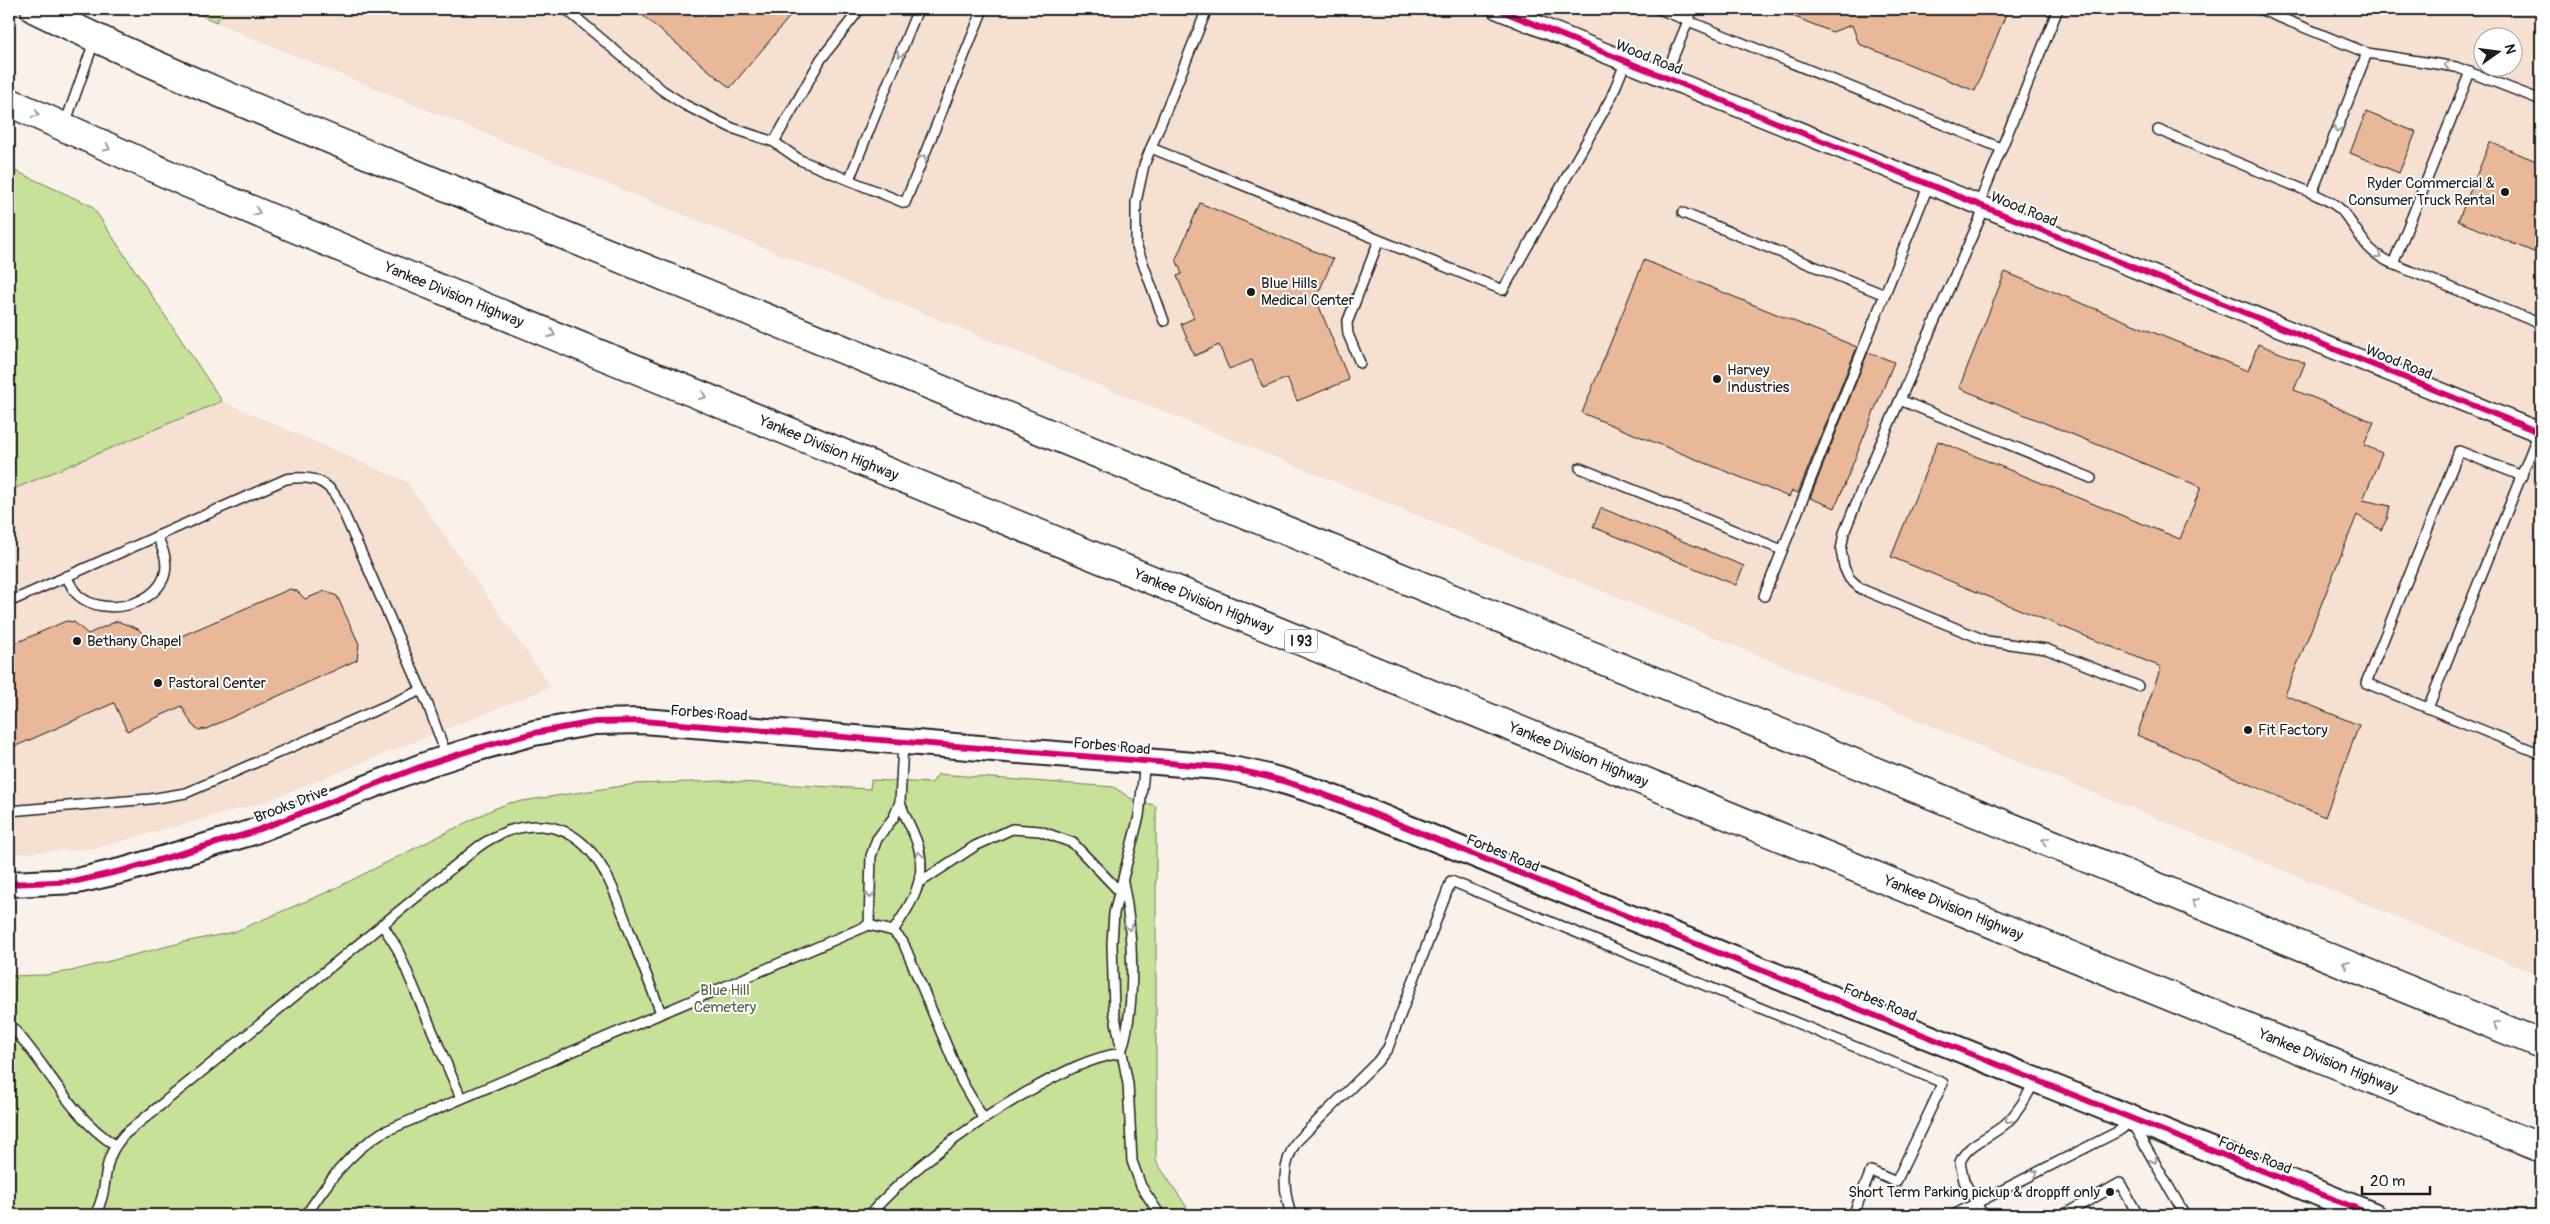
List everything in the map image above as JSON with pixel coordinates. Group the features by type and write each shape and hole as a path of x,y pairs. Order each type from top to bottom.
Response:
{"highway":[{"path":"36,9 95,38 513,214 2541,1044"},
{"name":"Yankee Division Highway","path":"9,102 152,167 388,267 2541,1148"}],"street":[{"name":"Wood Road","path":"1497,9 2540,432"},
{"name":"Forbes Road","path":"576,725 611,721 643,721 1145,761 1249,771 1282,779 1317,791 1544,883 1822,991 2035,1080 2373,1215"},
{"name":"Brooks Drive","path":"9,884 77,881 134,868 276,824 447,757 534,733 576,725"}],"lane":[{"path":"566,9 673,98 732,128 774,142 800,160 905,203 983,9"},
{"path":"774,142 821,59 860,9"},
{"path":"849,180 918,9"},
{"path":"1164,321 1143,269 1135,229 1138,188 1151,148 1207,9"},
{"path":"1660,9 2002,148"},
{"path":"1665,77 1693,9"},
{"path":"2058,9 2002,148 1982,206 1843,539 1842,562 1849,578 1861,590 1987,641 2046,649 2138,686"},
{"path":"2259,9 2368,53 2442,64 2470,72 2541,100"},
{"path":"64,126 95,38"},
{"path":"2312,193 2368,53"},
{"path":"1151,148 1503,290 1610,98 1626,61"},
{"path":"2393,264 2470,72"},
{"path":"2158,130 2312,193 2342,210 2364,244 2373,253 2393,264 2541,324"},
{"path":"1764,596 1930,184"},
{"path":"1683,213 1885,295"},
{"path":"1360,363 1348,334 1347,323 1379,240"},
{"path":"1900,400 2091,478"},
{"path":"2428,708 2540,432"},
{"path":"2522,476 2459,451 2366,683 2541,754"},
{"path":"1580,468 1782,550"},
{"path":"9,602 286,479 312,478 328,485 338,500 422,690 447,757"},
{"path":"66,576 79,596 92,603 113,607 134,603 152,592 164,576 165,557 157,536"},
{"path":"9,811 150,799 186,793 422,690"},
{"path":"869,925 870,867 874,847 894,817 900,802 904,741"},
{"path":"1145,761 1139,816 1114,913 1112,943 1114,1011 1128,1090 1132,1161 1141,1186 1160,1215"},
{"path":"893,931 910,905 919,883 919,849 900,802"},
{"path":"95,1215 103,1192 107,1164 115,1144 137,1123 382,924 497,834 528,826 552,827 563,830 583,844 608,876 661,1012"},
{"path":"919,883 975,846 1012,829 1040,831 1073,844 1119,891"},
{"path":"1121,1052 1130,1012 1130,926 1122,879"},
{"path":"1291,1215 1284,1182 1289,1156 1298,1141 1377,1062 1388,1048 1450,881 1943,1083 1896,1182 1870,1171 1853,1215"},
{"path":"382,924 397,948 461,1098"},
{"path":"306,1215 331,1178 357,1149 393,1127 869,925 893,931 907,949 962,1082 983,1118"},
{"path":"9,1024 79,1115 96,1132 115,1144"},
{"path":"869,1215 948,1142 983,1118 1072,1067 1096,1058 1121,1052"},
{"path":"1983,1215 1961,1172 1960,1162 1963,1155 2011,1118 2023,1103 2035,1080"},
{"path":"1953,1215 2117,1132 2123,1128 2129,1118 2185,1215"},
{"path":"2063,1215 2120,1183 2138,1215"}],"shaded area":[{"path":"225,9 2525,9 2541,15 2541,976 216,22"},
{"path":"222,401 407,482 551,687 265,802 96,848 9,854 9,491"}],"green space":[{"path":"187,9 225,9 216,22"},
{"path":"9,168 92,206 222,401 9,491"},
{"name":"Blue Hill Cemetery","path":"938,774 1114,787 1130,798 1156,806 1156,1161 1192,1215 9,1215 9,976 45,975 71,971 184,942 234,932 332,890 489,811 509,803 635,784 721,781 870,789 871,780 932,783"}],"building":[{"path":"635,9 796,9 730,88"},
{"path":"1775,9 2008,9 1975,91 1859,44 1852,25 1832,32"},
{"path":"2366,112 2416,132 2399,173 2350,153"},
{"name":"Ryder Commercial & Consumer Truck Rental","path":"2490,142 2541,163 2541,255 2458,221"},
{"name":"Blue Hills Medical Center","path":"1200,203 1333,259 1316,299 1349,380 1297,401 1287,378 1263,388 1252,360 1229,369 1219,345 1194,356 1181,324 1194,318 1177,276 1182,274 1176,259"},
{"name":"Harvey Industries","path":"1644,260 1857,347 1798,493 1792,491 1789,497 1582,413"},
{"path":"2005,272 2248,371 2258,344 2305,363 2294,390 2374,422 2364,445 2382,453 2363,500 2390,506 2387,519 2381,530 2357,515 2285,695 2359,725 2325,817 2137,735 2161,667 1891,557 1938,441 2180,539 2201,487 1959,388"},
{"path":"1868,352 1894,362 1835,508 1810,498"},
{"path":"1601,508 1744,566 1736,585 1593,527"},
{"name":"Pastoral Center","path":"290,589 297,591 305,599 325,591 337,596 359,644 357,660 206,729 199,730 192,725 182,706 127,731 114,703 9,749 9,646 66,621 74,622 88,634 117,621 138,629 156,647"}],"cycle path":[{"path":"1497,9 2541,433"},
{"path":"9,884 77,881 125,870 250,833 425,765 475,749 534,733 595,722 643,721 1219,767 1287,782 1353,805 2373,1215"}],"place":[{"name":"Ryder Commercial & Consumer Truck Rental","path":"2505,192"},
{"name":"Blue Hills Medical Center","path":"1251,292"},
{"name":"Harvey Industries","path":"1717,379"},
{"name":"Bethany Chapel","path":"77,641"},
{"name":"Pastoral Center","path":"158,683"},
{"name":"Fit Factory","path":"2248,730"},
{"name":"Short Term Parking pickup & droppff only","path":"2110,1192"}]}
